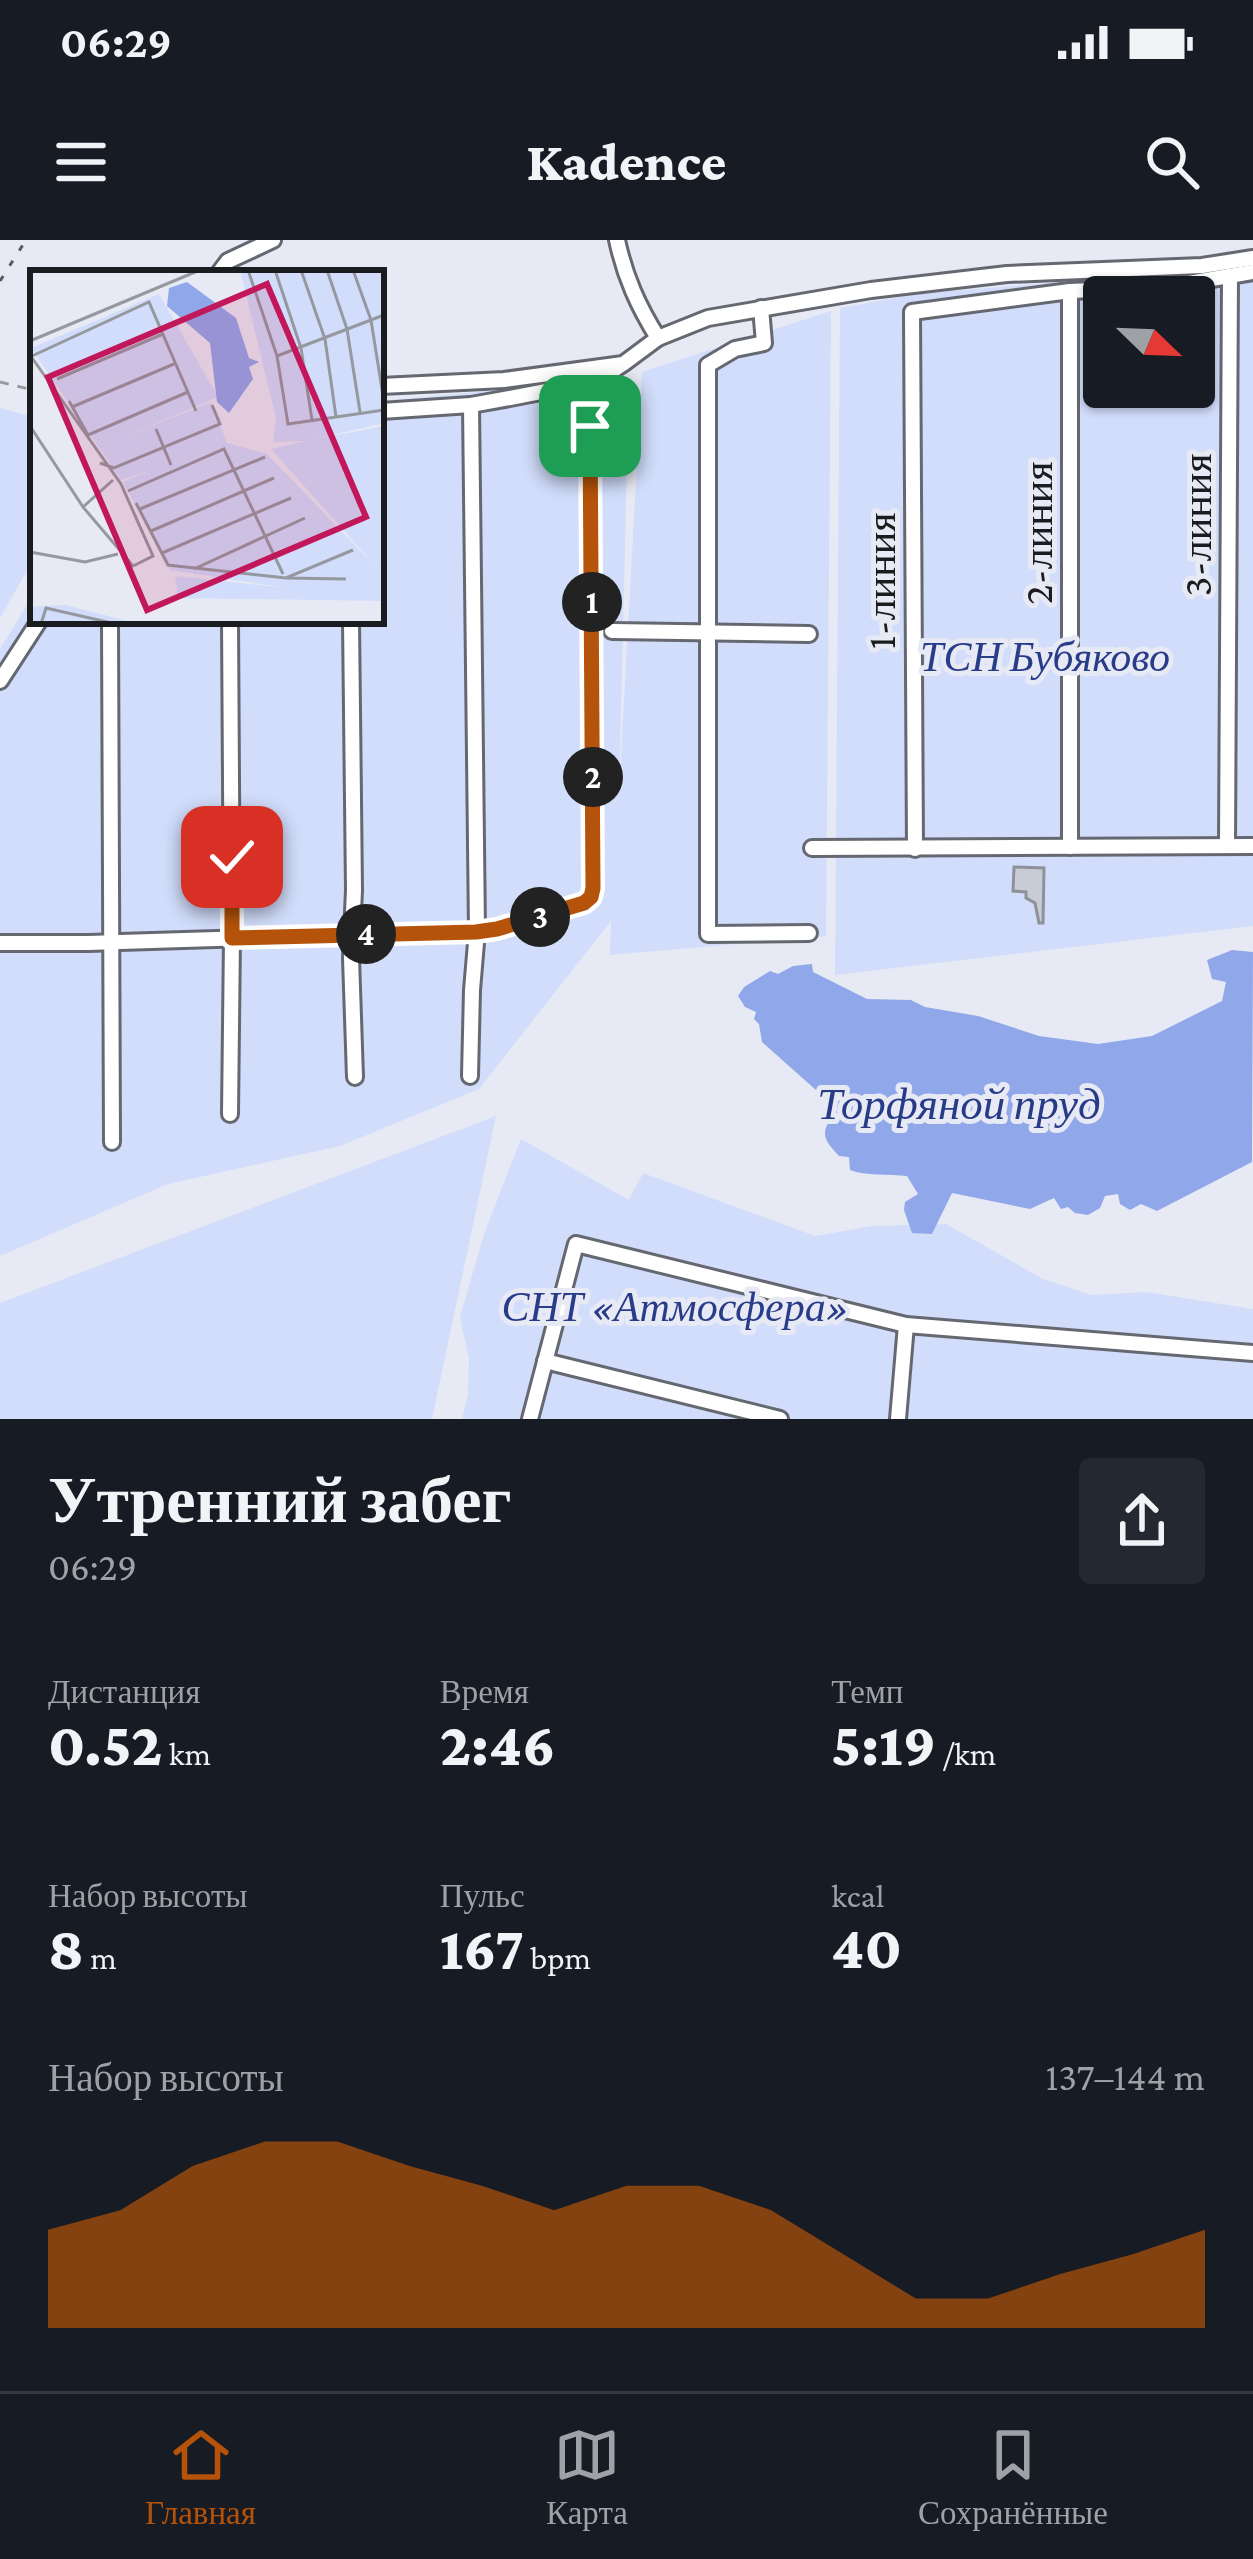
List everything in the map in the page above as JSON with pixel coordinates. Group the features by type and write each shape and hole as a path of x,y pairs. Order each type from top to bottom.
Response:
{"street":[{"path":"221,270 228,261 272,240"},
{"path":"617,240 635,301 658,338"},
{"path":"384,412 471,405 598,381 658,338 707,318 761,308 952,279 1202,266 1253,258"},
{"path":"1070,291 1166,287 1253,272"},
{"name":"3-линия","path":"1227,846 1230,276"},
{"name":"1-линия","path":"915,849 912,312 1070,291"},
{"name":"2-линия","path":"1070,291 1070,847"},
{"path":"761,308 764,343 735,349 708,365 709,934 809,933"},
{"path":"384,386 505,380 623,364"},
{"path":"0,943 476,932 584,903 591,897 590,426 578,385"},
{"path":"470,1076 476,932 471,405"},
{"path":"0,681 37,624"},
{"path":"110,624 112,1142"},
{"path":"230,624 230,1114"},
{"path":"351,624 355,1077"},
{"path":"612,631 809,634"},
{"path":"812,848 1253,846"},
{"path":"530,1419 576,1244 905,1324 1253,1353"},
{"path":"898,1419 905,1324"},
{"path":"545,1361 780,1419"}],"path":[{"path":"0,382 30,389"}],"green space":[{"name":"ТСН Бубяково","path":"1253,266 1253,926 835,975 840,308 916,294 1083,280 1083,408 1215,408 1215,276 1133,276"},
{"path":"831,311 826,936 610,955 611,921 479,1089 340,1146 168,1184 0,1256 0,649 30,600 30,624 384,624 384,401 629,378 619,792 642,372"},
{"path":"0,408 30,416 30,565 0,618"},
{"path":"496,1116 432,1419 0,1419 0,1303"},
{"name":"СНТ «Атмосфера»","path":"521,1139 629,1200 643,1173 815,1236 873,1226 946,1224 1043,1279 1092,1295 1146,1292 1253,1309 1253,1419 462,1419 469,1359 460,1317 484,1234"}],"water":[{"name":"Торфяной пруд","path":"1232,950 1253,952 1252,1162 1157,1211 1141,1204 1130,1210 1120,1204 1118,1194 1105,1196 1100,1208 1088,1215 1061,1209 1054,1198 1030,1209 952,1193 932,1234 912,1233 905,1202 918,1194 907,1176 850,1170 849,1157 832,1149 825,1133 835,1107 762,1042 756,1012 738,996 770,971 778,974 812,964 813,972 867,999 911,1000 1039,1036 1098,1044 1152,1036 1222,1001 1226,982 1212,979 1207,960"}],"building":[{"path":"1014,867 1044,868 1043,923 1026,892 1013,891"}],"railway":[{"path":"0,281 26,240"}],"route":[{"path":"232,857 232,938 476,932 584,903 591,897 590,426"}]}
